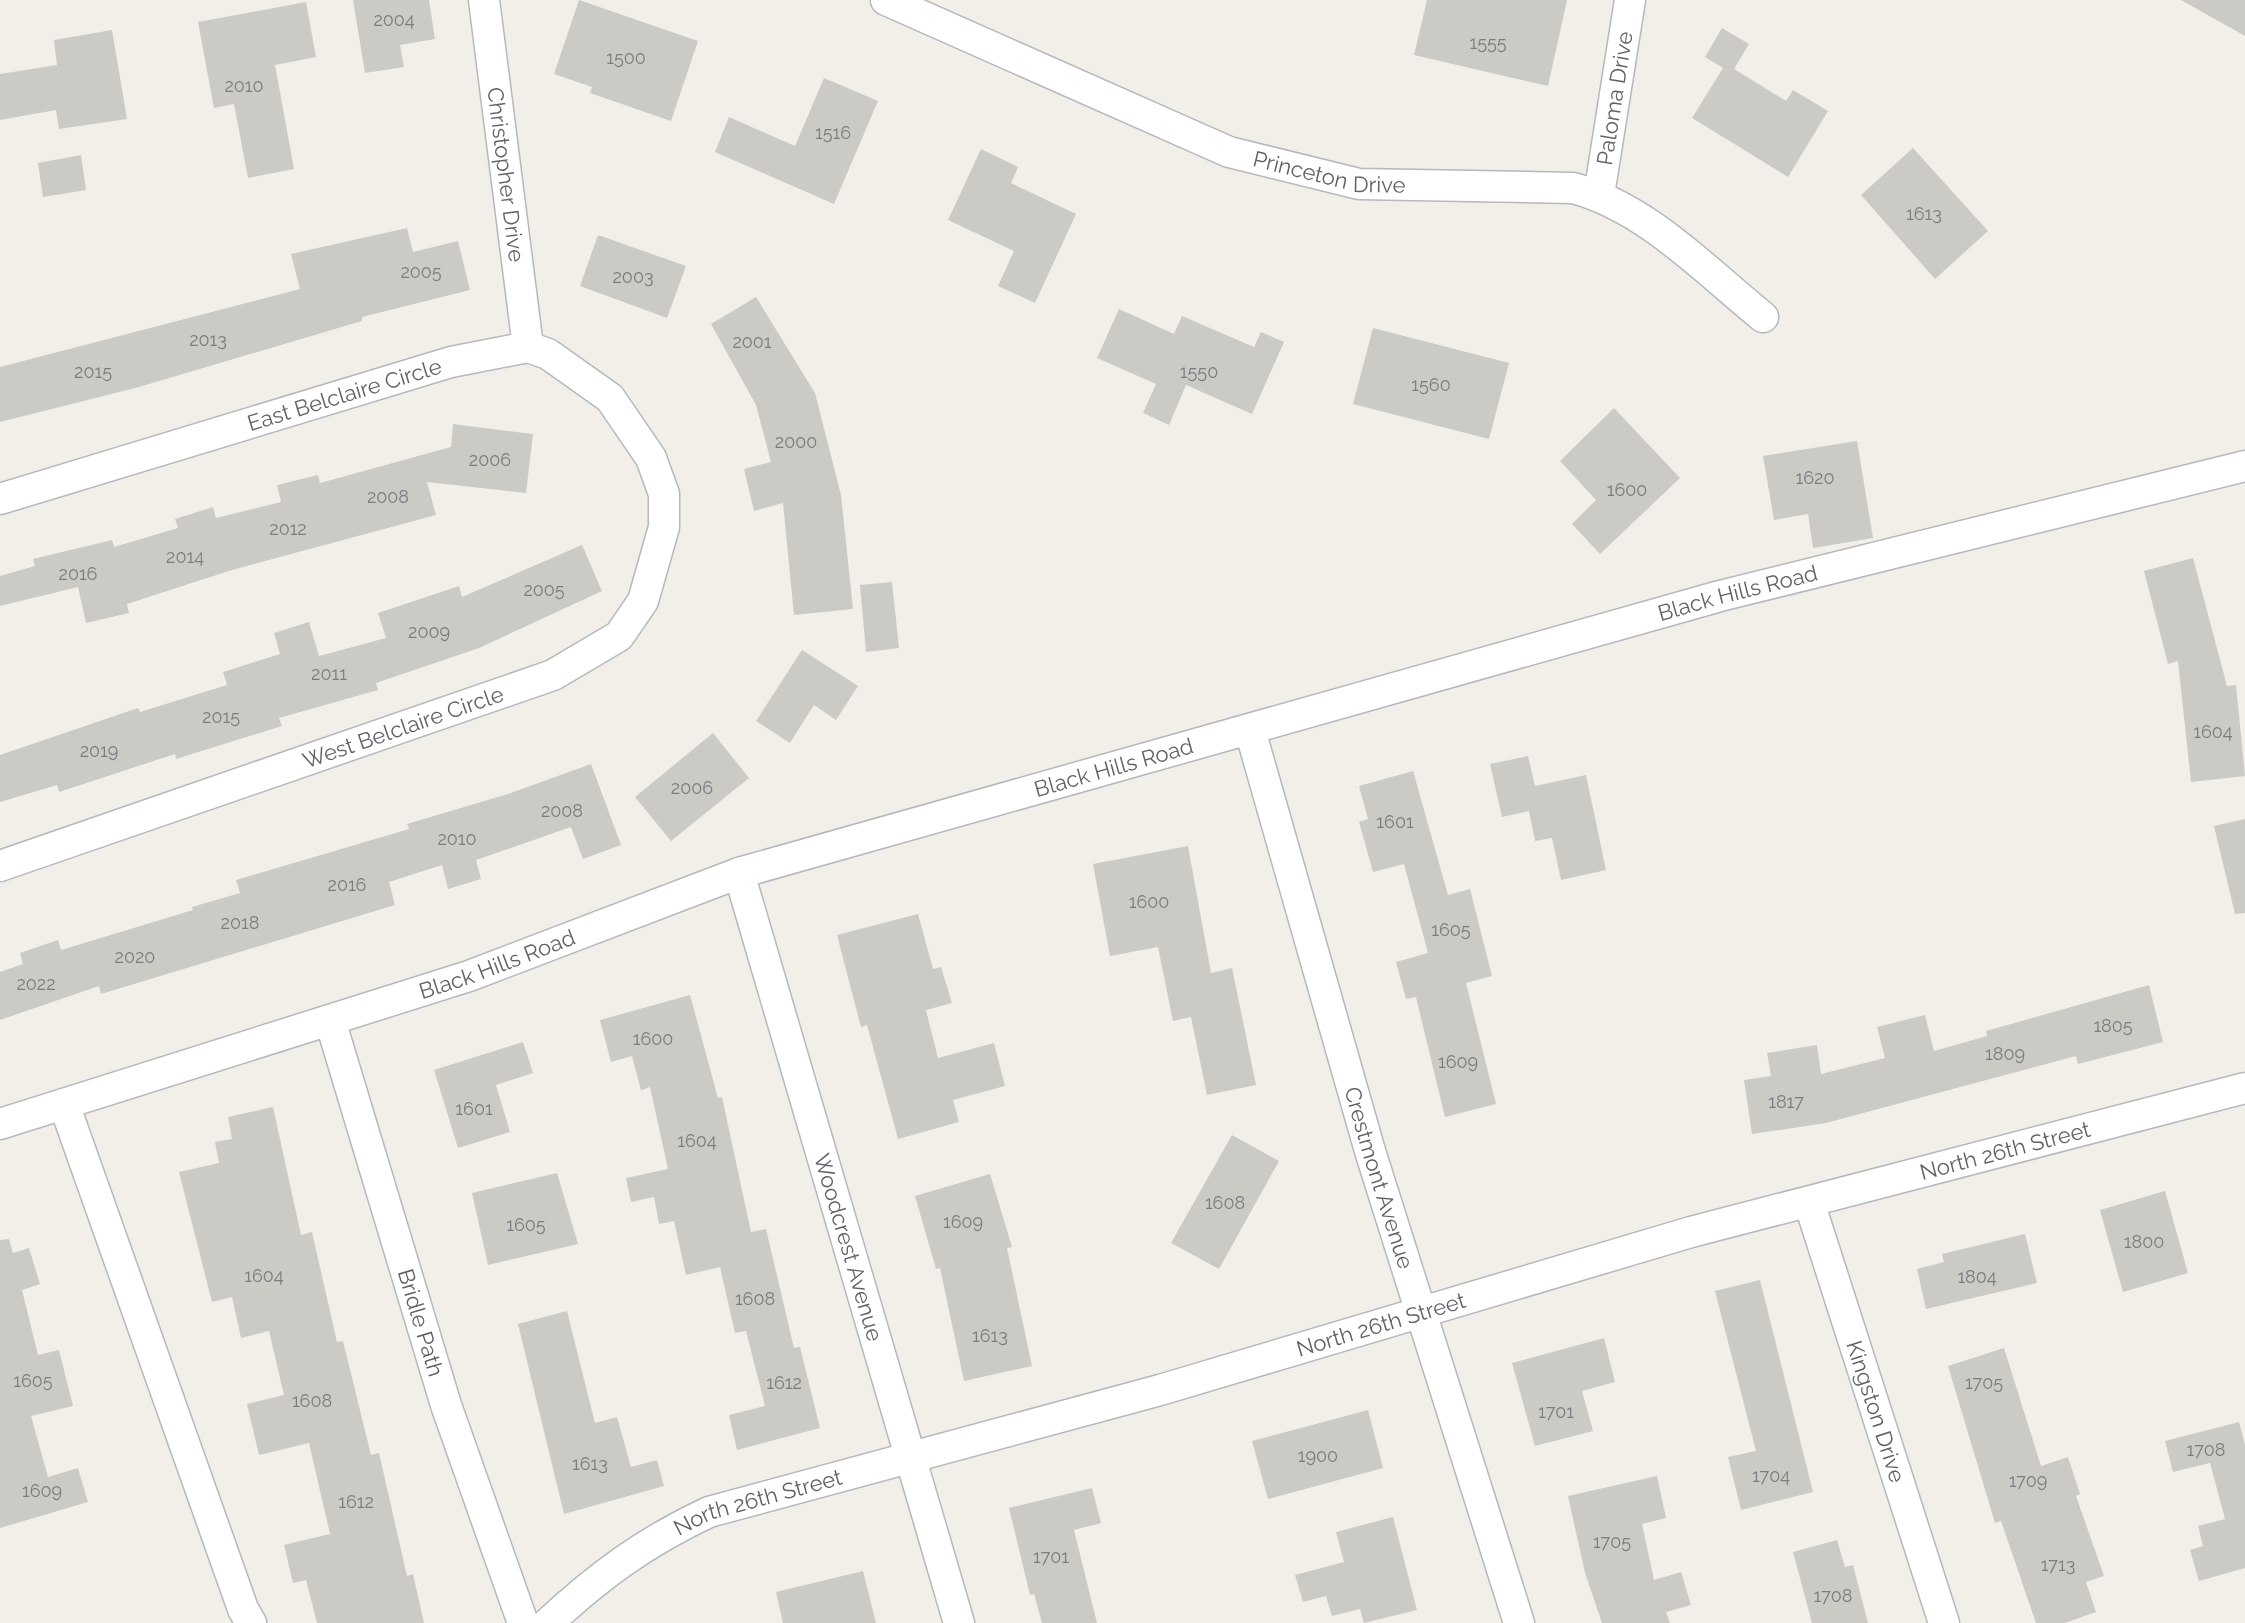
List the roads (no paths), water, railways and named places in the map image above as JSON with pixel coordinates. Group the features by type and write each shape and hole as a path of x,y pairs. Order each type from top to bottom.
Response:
{"street":[{"name":"Christopher Drive","path":"484,0 528,347"},
{"name":"Princeton Drive","path":"886,0 1229,152 1359,184 1573,188 1599,195 1638,217 1763,317"},
{"name":"Paloma Drive","path":"1599,195 1630,0"},
{"name":"West Belclaire Circle","path":"0,866 553,675 619,636 643,601 664,527 664,494 651,458 610,398 548,354 528,347"},
{"name":"East Belclaire Circle","path":"0,499 451,362 528,347"},
{"name":"Black Hills Road","path":"0,1124 469,976 739,873 1720,596 2243,472"},
{"name":"Crestmont Avenue","path":"1250,730 1370,1151 1519,1623"},
{"name":"Woodcrest Avenue","path":"739,873 908,1458 959,1623"},
{"name":"Bridle Path","path":"330,1020 446,1405 523,1623"},
{"name":"North 26th Street","path":"548,1623 611,1567 656,1537 709,1512 1160,1390 1691,1232 2245,1088"},
{"path":"64,1104 243,1609 251,1623"},
{"name":"Kingston Drive","path":"1809,1202 1944,1623"}]}
